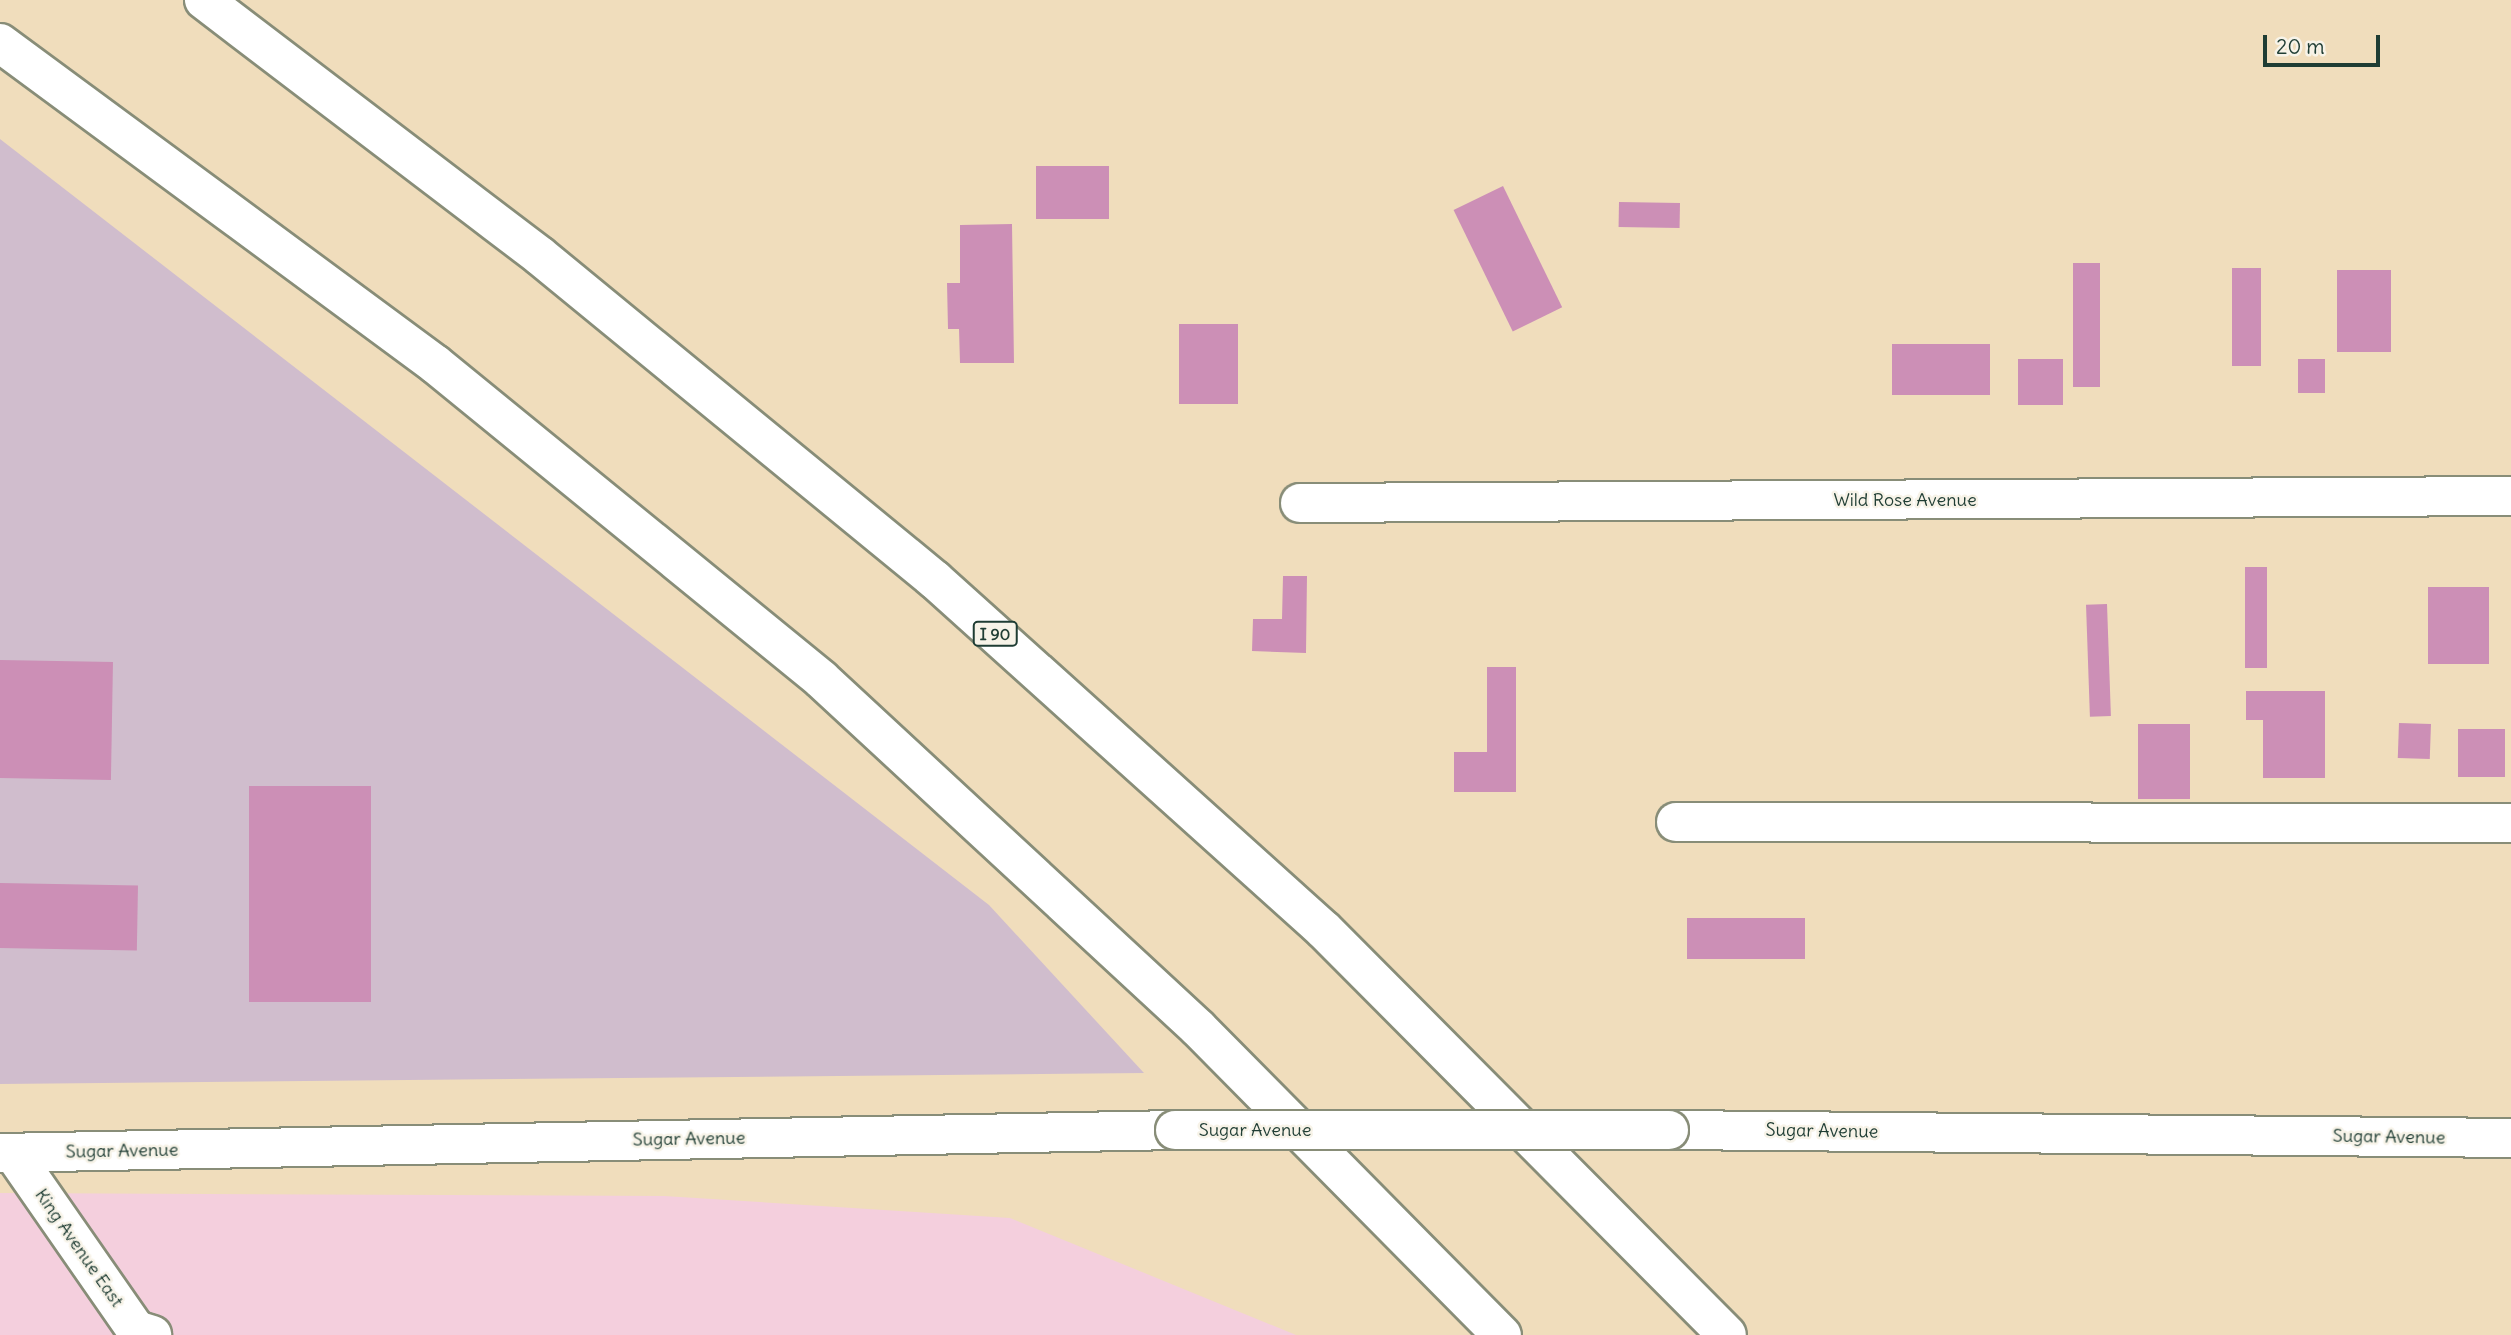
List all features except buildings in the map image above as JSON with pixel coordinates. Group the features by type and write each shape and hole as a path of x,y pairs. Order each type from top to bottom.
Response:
{"main road":[{"name":"I 90","path":"204,0 540,256 934,580 1324,930 1727,1335"},
{"path":"0,43 435,364 821,679 1198,1028 1502,1335"},
{"name":"Wild Rose Avenue","path":"1300,503 2511,496"},
{"path":"1676,821 2511,824"},
{"name":"Sugar Avenue","path":"6,1153 1175,1130 1668,1130 2511,1138"},
{"name":"King Avenue East","path":"6,1153 136,1330 152,1335"}],"shaded area":[{"path":"0,139 989,905 1144,1073 0,1084"},
{"path":"0,1193 664,1196 1010,1218 1296,1335 0,1335"}]}
